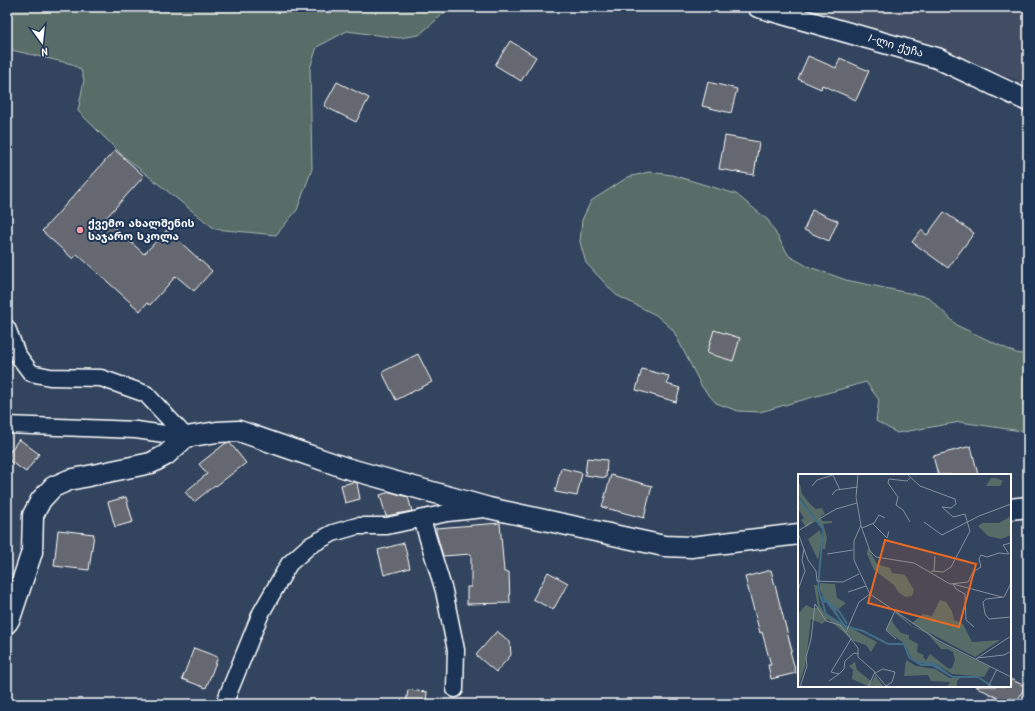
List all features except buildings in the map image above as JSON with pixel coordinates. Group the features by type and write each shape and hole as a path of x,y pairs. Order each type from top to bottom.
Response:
{"street":[{"name":"1-ლი ქუჩა","path":"758,7 937,58 1028,101"},
{"path":"7,328 17,354 31,373 50,377 100,378 146,394 186,437"},
{"path":"7,425 136,430 186,437 239,430 346,468 489,508 664,546 691,547 798,534"},
{"path":"7,623 32,552 33,515 41,500 53,487 69,480 151,463 166,455 186,437"},
{"path":"1011,509 1028,507"},
{"path":"224,704 261,613 289,564 309,546 332,533 357,526 387,526 447,513 489,508"},
{"path":"422,519 444,591 456,650 455,690"}],"shaded area":[{"path":"781,7 1028,7 1028,80 1021,81 950,54"}],"green space":[{"path":"7,7 451,7 419,35 399,38 347,31 317,47 310,68 312,169 297,210 276,235 215,229 122,155 78,111 84,80 81,70 72,64 7,49"},
{"path":"649,172 672,175 736,194 768,220 789,256 807,266 846,280 928,297 958,326 1016,353 1028,355 1028,432 960,422 897,433 876,421 879,400 866,382 760,412 738,411 716,403 702,387 673,330 656,315 616,295 586,263 580,242 582,220 591,201 628,177"}],"place":[{"name":"ქვემო ახალშენის საჯარო სკოლა","path":"80,230"}]}
